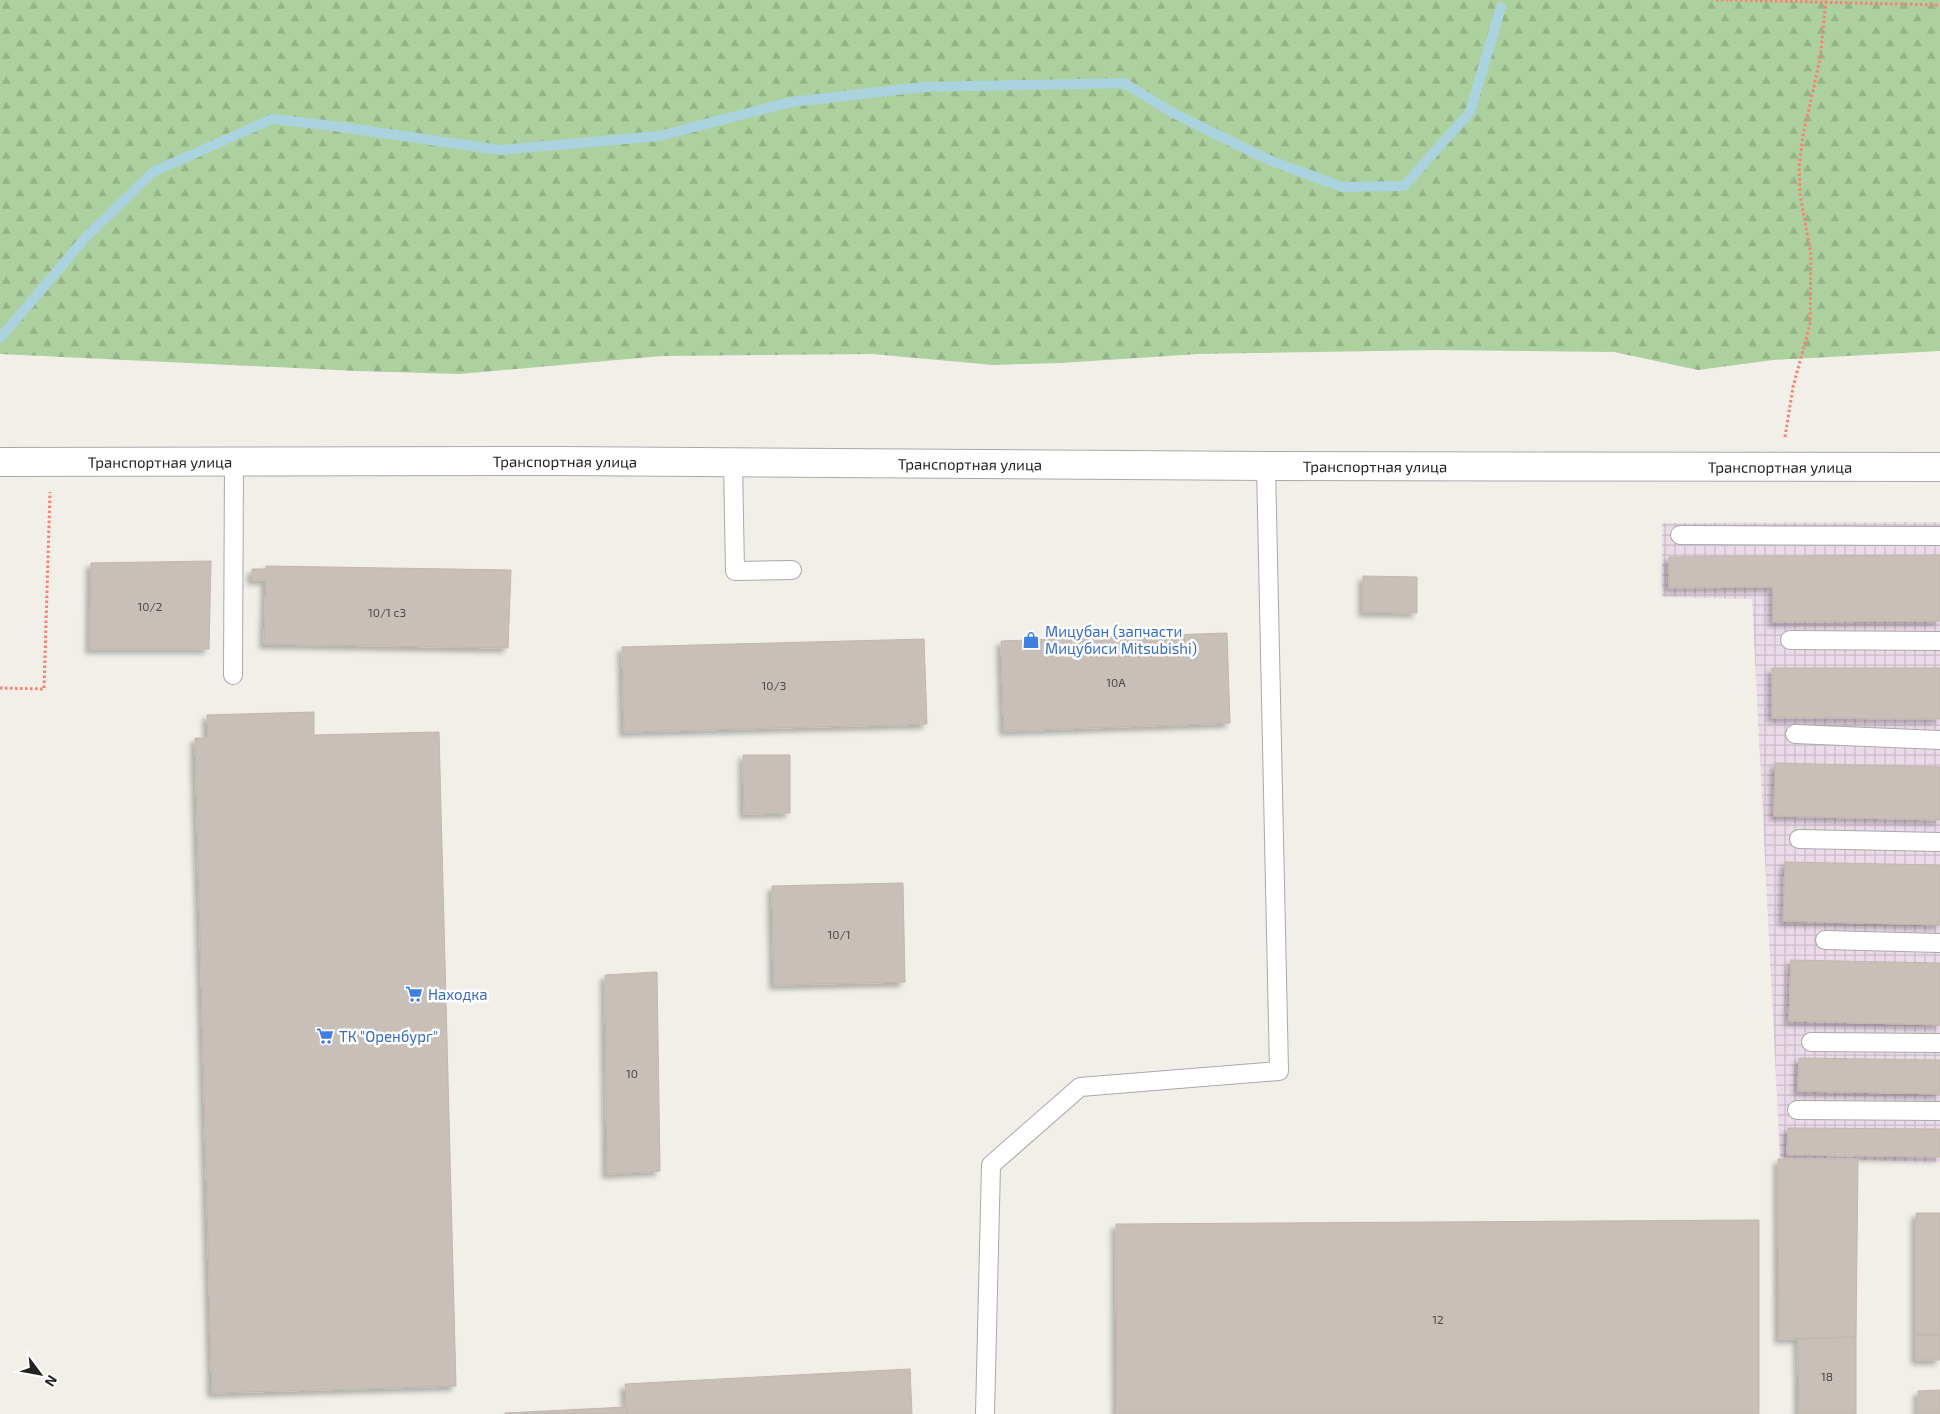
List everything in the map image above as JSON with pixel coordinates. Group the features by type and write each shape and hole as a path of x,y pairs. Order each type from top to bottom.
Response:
{"street":[{"name":"Транспортная улица","path":"0,462 733,462 1266,466 1940,467"}],"lane":[{"path":"233,675 234,462"},
{"path":"733,462 735,571 792,570"},
{"path":"985,1414 991,1165 1080,1087 1279,1071 1266,466"},
{"path":"1680,535 1940,536"},
{"path":"1790,640 1940,641"},
{"path":"1796,734 1940,740"},
{"path":"1799,839 1940,842"},
{"path":"1824,940 1940,943"},
{"path":"1811,1042 1940,1043"},
{"path":"1797,1110 1940,1111"}],"path":[{"path":"1716,0 1940,5"},
{"path":"1780,467 1793,387 1810,324 1812,255 1800,194 1799,168 1820,59 1826,1"},
{"path":"0,688 44,689 51,462"}],"shaded area":[{"path":"1940,522 1940,1162 1780,1158 1752,599 1662,597 1662,523"}],"green space":[{"path":"0,0 1940,0 1940,351 1773,360 1698,370 1614,352 1436,350 1198,354 1061,363 993,365 872,354 662,356 459,374 0,354"}],"building":[{"path":"1940,555 1940,621 1773,622 1773,587 1669,588 1669,557"},
{"path":"211,561 209,649 90,649 91,563"},
{"path":"266,566 511,570 508,648 264,644 266,580 252,580 252,569 266,569"},
{"path":"1363,576 1417,577 1417,613 1363,612"},
{"path":"1227,633 1230,723 1004,731 1001,641"},
{"path":"924,639 927,724 624,732 622,647"},
{"path":"1772,668 1940,668 1940,719 1772,718"},
{"name":"ТК \"Оренбург\"","path":"314,712 314,735 439,732 456,1386 212,1393 195,738 208,738 207,715"},
{"path":"743,755 790,755 790,813 744,814"},
{"path":"1775,763 1940,767 1940,820 1774,816"},
{"path":"1785,862 1940,865 1940,925 1783,921"},
{"path":"903,883 905,982 774,985 772,886"},
{"path":"1791,960 1940,963 1940,1025 1789,1021"},
{"path":"657,972 660,1171 607,1174 605,975"},
{"path":"1799,1058 1940,1060 1940,1094 1798,1091"},
{"path":"1788,1128 1940,1129 1940,1157 1787,1155"},
{"path":"1778,1159 1858,1159 1856,1337 1779,1339"},
{"path":"1916,1213 1940,1213 1940,1335 1916,1335"},
{"path":"1759,1220 1759,1414 1117,1414 1116,1224"},
{"path":"1916,1335 1940,1335 1940,1360 1916,1360"},
{"path":"1856,1337 1856,1414 1799,1414 1798,1339"},
{"path":"910,1369 912,1414 627,1414 625,1384"},
{"path":"1940,1390 1940,1414 1918,1414 1918,1391"},
{"path":"626,1407 627,1414 505,1414 505,1413"}],"waterway":[{"path":"0,338 87,236 153,172 272,119 500,150 659,136 791,102 923,87 1124,83 1173,113 1269,160 1342,187 1404,186 1470,112 1501,7"}],"place":[{"name":"Мицубан (запчасти Мицубиси Mitsubishi)","path":"1031,640"},
{"name":"Находка","path":"414,994"},
{"name":"ТК \"Оренбург\"","path":"325,1036"}]}
